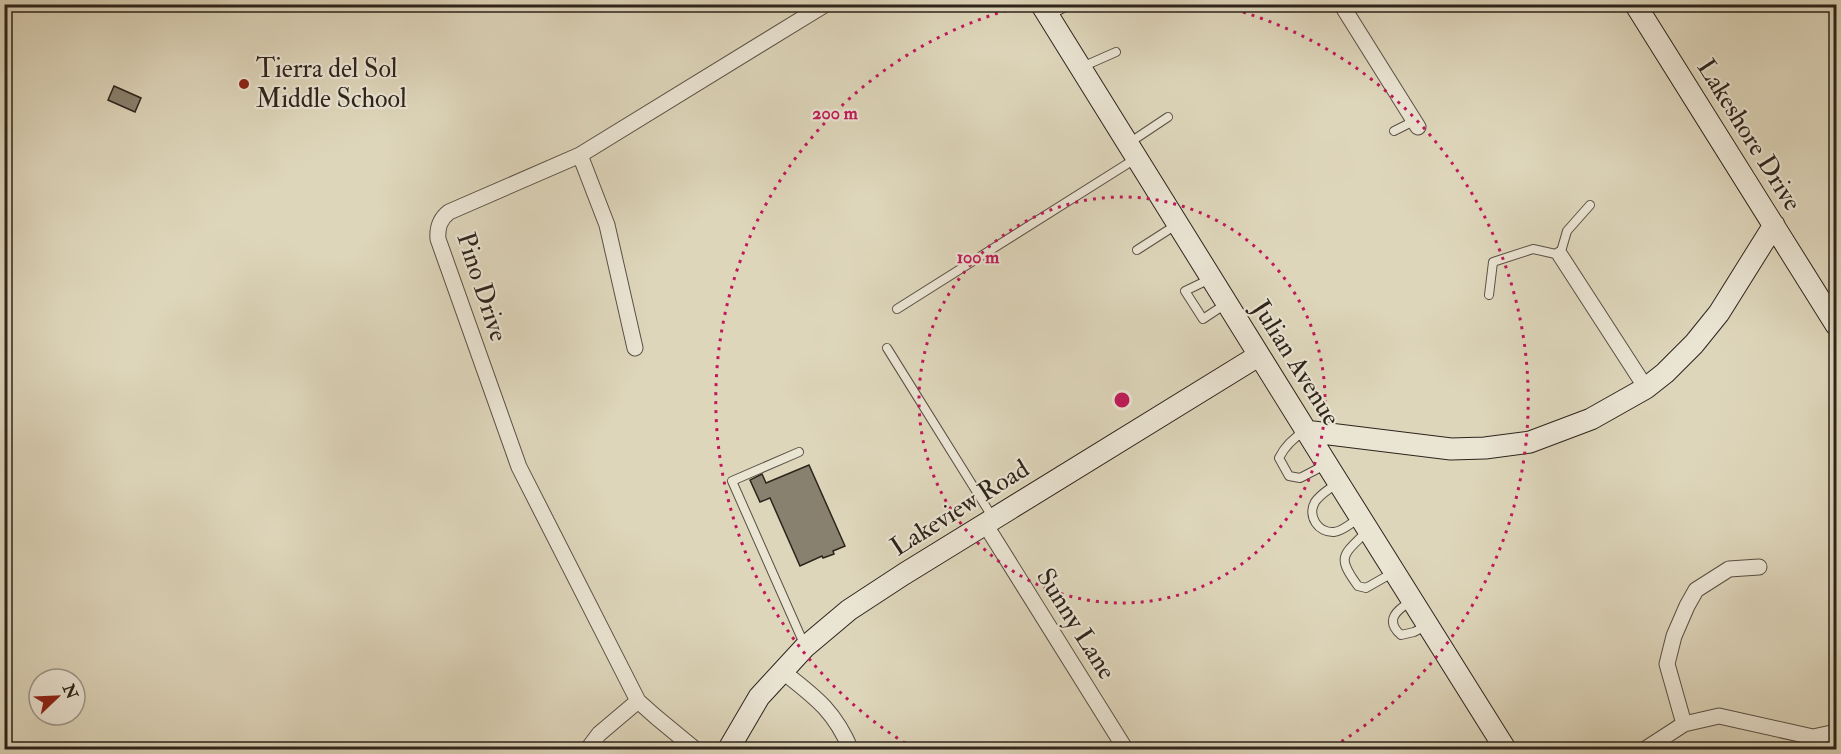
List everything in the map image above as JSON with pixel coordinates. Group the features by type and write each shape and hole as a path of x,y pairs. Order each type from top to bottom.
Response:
{"street":[{"name":"Pino Drive","path":"696,750 638,701 519,467 437,232 441,220 449,212 580,155 826,4"},
{"path":"1341,4 1416,124"},
{"name":"Lakeshore Drive","path":"1635,4 1836,322"},
{"name":"Julian Avenue","path":"1045,10 1258,356 1365,523 1502,748"},
{"path":"580,155 607,225 635,348"},
{"path":"1305,431 1451,449 1485,448 1542,438 1591,419 1646,388 1683,356 1719,313 1774,225"},
{"path":"1560,255 1646,388"},
{"name":"Lakeview Road","path":"728,750 759,697 805,647 826,628 857,605 1258,356"},
{"name":"Sunny Lane","path":"990,522 1126,750"},
{"path":"1684,724 1667,664 1674,636 1687,606 1696,590 1729,569 1759,567"},
{"path":"782,671 826,707 844,733 851,750"},
{"path":"587,750 599,735 638,701"},
{"path":"1644,750 1684,724 1719,716 1813,737 1836,732"}],"lane":[{"path":"1045,10 1071,4"},
{"path":"1081,68 1116,52"},
{"path":"897,309 1132,151 1168,117"},
{"path":"1394,132 1416,124"},
{"path":"1489,295 1493,262 1533,249 1560,255 1567,231 1590,205"},
{"path":"1137,250 1178,224"},
{"path":"1211,278 1185,291 1203,319 1227,303"},
{"path":"887,348 990,522"},
{"path":"1305,431 1293,439 1279,458 1289,476 1300,478 1327,464"},
{"path":"799,452 732,481 805,647"},
{"path":"1338,482 1314,504 1312,514 1316,525 1326,531 1337,531 1365,523"},
{"path":"1365,523 1345,554 1343,561 1347,571 1358,586 1366,588 1395,572"},
{"path":"1412,600 1395,614 1393,621 1395,629 1401,635 1414,632 1427,625"}],"building":[{"path":"114,86 141,98 135,112 108,100"},
{"path":"809,465 845,546 833,551 834,554 823,558 822,556 800,566 770,498 760,502 750,480 762,474 766,483"}],"place":[{"name":"Tierra del Sol Middle School","path":"244,84"}]}
